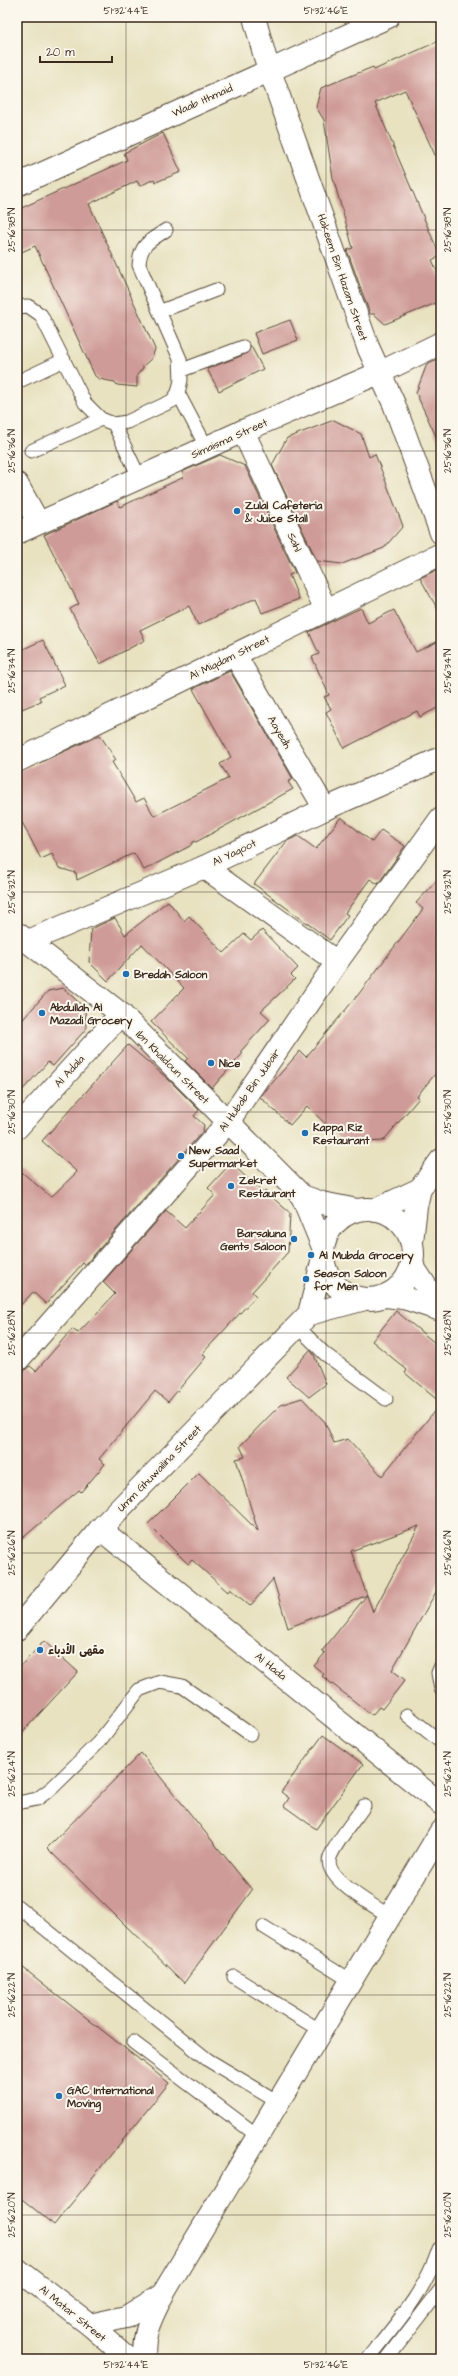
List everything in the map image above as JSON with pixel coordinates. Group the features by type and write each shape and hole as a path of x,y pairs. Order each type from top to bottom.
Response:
{"street":[{"name":"Hakeem Bin Hazam Street","path":"254,17 270,70 368,347 394,404 441,533"},
{"name":"Waab Ithmaid","path":"17,185 388,17"},
{"name":"Simaisma Street","path":"17,533 38,522 140,479 243,431 380,373 441,343"},
{"name":"Sahl","path":"243,431 326,610"},
{"path":"17,484 38,522"},
{"name":"Al Miqdam Street","path":"17,761 441,554"},
{"name":"Aayedh","path":"235,655 325,809"},
{"name":"Al Yaqoot","path":"22,938 204,867 325,809 441,758"},
{"name":"Al Hubab Bin Jubair","path":"17,1361 228,1122 337,962 441,818"},
{"path":"204,867 337,962"},
{"name":"Ibn Khaldoun Street","path":"22,938 121,1014 302,1196 323,1252"},
{"name":"Al Adala","path":"17,1128 121,1014"},
{"path":"303,1320 375,1298 402,1284 412,1265 412,1242 416,1206 420,1189 441,1160"},
{"path":"303,1320 329,1231 341,1218 420,1189"},
{"name":"Ibn Khaldoun Street","path":"302,1196 322,1203 366,1210"},
{"path":"366,1210 391,1216 400,1223 412,1242"},
{"path":"323,1252 327,1273 336,1286 349,1295 375,1298 404,1298 441,1310"},
{"path":"412,1265 441,1310"},
{"name":"Umm Ghuwailina Street","path":"17,1629 100,1529 303,1320"},
{"name":"Al Hada","path":"100,1529 441,1804"},
{"path":"145,2359 144,2344 148,2324 163,2294 441,1831"},
{"name":"Al Matar Street","path":"17,2269 90,2325 129,2359"},
{"path":"90,2325 126,2317 163,2294"}],"lane":[{"path":"17,306 28,306 41,315 85,403 101,419 114,424 127,422 172,401 178,393 182,370 180,359 161,311 139,266 142,250 147,243 166,230"},
{"path":"161,311 216,290"},
{"path":"182,370 243,347"},
{"path":"17,382 64,360"},
{"path":"178,393 207,448"},
{"path":"31,450 101,419"},
{"path":"114,424 140,479"},
{"path":"303,1320 325,1354 386,1399"},
{"path":"441,1666 438,1673 441,1689"},
{"path":"17,1803 36,1799 52,1788 98,1743 139,1690 160,1682 182,1686 250,1734"},
{"path":"407,1715 441,1742"},
{"path":"364,1806 330,1857 330,1868 336,1879 390,1916"},
{"path":"17,1906 208,2060 278,2102"},
{"path":"264,1927 351,1981"},
{"path":"234,1977 321,2031"},
{"path":"133,2042 258,2136"},
{"path":"368,2359 419,2294 440,2251"},
{"path":"387,2359 441,2289"}],"building":[{"path":"441,40 441,168 405,90 375,103 440,256 432,260 441,280 441,301 385,324 374,314 370,314 347,250 353,248 333,178 324,120 316,107 321,88 373,67 374,70"},
{"path":"163,133 181,172 156,182 154,179 140,186 137,181 89,204 155,349 152,358 143,366 137,375 137,387 117,385 115,382 99,379 95,376 35,246 17,254 17,210 127,160 124,153"},
{"path":"290,320 298,340 262,354 254,333"},
{"path":"251,346 263,369 219,391 207,369 246,354"},
{"path":"441,357 441,447 416,393 427,364"},
{"path":"334,420 361,434 369,457 375,454 403,526 384,548 342,564 317,561 272,465 287,438"},
{"path":"220,455 245,466 295,573 289,575 299,599 262,613 256,598 198,625 189,606 140,630 145,640 100,664 70,609 79,604 44,535 117,501 120,507 184,477 182,472"},
{"path":"441,568 441,615 420,578"},
{"path":"361,608 368,623 394,610 416,652 441,640 441,706 420,717 417,711 344,748 326,712 331,709 324,697 329,695 312,657 319,654 309,632"},
{"path":"43,640 65,685 39,697 41,701 17,711 17,652"},
{"path":"230,671 293,779 288,782 293,789 196,842 194,841 190,846 144,870 134,853 77,880 76,873 59,868 52,854 41,859 22,822 17,825 17,773 100,735 116,760 112,762 136,802 144,798 154,816 229,778 220,764 231,757 193,689"},
{"path":"341,817 372,842 381,830 405,846 378,884 370,879 345,913 348,915 330,940 254,884 287,841 298,836 316,849"},
{"path":"441,876 441,1067 417,1096 419,1098 383,1141 345,1143 307,1106 290,1125 260,1097 300,1051 306,1057 358,995 423,909 416,903"},
{"path":"168,901 184,921 189,916 224,953 244,934 251,940 262,930 298,968 291,975 295,979 261,1011 270,1019 241,1051 243,1053 212,1088 185,1061 188,1058 151,1022 184,988 142,944 108,981 89,962 91,929 115,918 125,935"},
{"path":"63,988 85,1008 86,1029 53,1066 48,1062 17,1096 17,1026 48,991"},
{"path":"128,1045 168,1079 199,1110 194,1116 204,1125 203,1131 85,1265 83,1263 46,1304 33,1292 17,1309 17,1168 51,1197 77,1172 42,1141"},
{"path":"231,1163 263,1193 265,1191 290,1213 288,1252 252,1292 256,1296 202,1354 206,1357 168,1402 155,1391 99,1459 105,1464 81,1492 79,1490 17,1543 17,1373 21,1373 30,1366 36,1371 72,1329 78,1333 115,1294 103,1282 166,1211 185,1228 215,1195 208,1188"},
{"path":"396,1311 441,1348 441,1403 405,1373 407,1370 372,1341"},
{"path":"310,1350 314,1355 326,1384 309,1397 286,1377"},
{"path":"302,1398 325,1422 334,1443 348,1439 382,1476 441,1403 441,1583 392,1670 405,1680 382,1709 379,1707 372,1715 322,1676 324,1674 314,1666 325,1653 322,1651 367,1595 288,1628 273,1579 250,1606 230,1589 228,1592 192,1560 188,1564 148,1524 199,1473 258,1531 236,1459 245,1457 240,1446 280,1405","holes":["419,1526 373,1612 351,1551"]},
{"path":"44,1641 78,1672 17,1738 17,1670"},
{"path":"323,1735 363,1764 316,1829 284,1806 289,1798 281,1792"},
{"path":"141,1753 252,1890 184,1983 47,1848"},
{"path":"17,1963 169,2083 54,2225 17,2195"}],"place":[{"name":"Zulal Cafeteria & Juice Stall","path":"237,511"},
{"name":"Bredah Saloon","path":"126,974"},
{"name":"Abdullah Al Mazadi Grocery","path":"42,1013"},
{"name":"Nice","path":"211,1063"},
{"name":"Kappa Riz Restaurant","path":"305,1133"},
{"name":"New Saad Supermarket","path":"181,1156"},
{"name":"Zekret Restaurant","path":"231,1186"},
{"name":"Barsaluna Gents Saloon","path":"294,1239"},
{"name":"Al Mubda Grocery","path":"311,1255"},
{"name":"Season Saloon for Men","path":"306,1279"},
{"name":"مقهى الأدباء","path":"40,1650"},
{"name":"GAC International Moving","path":"59,2096"}]}
